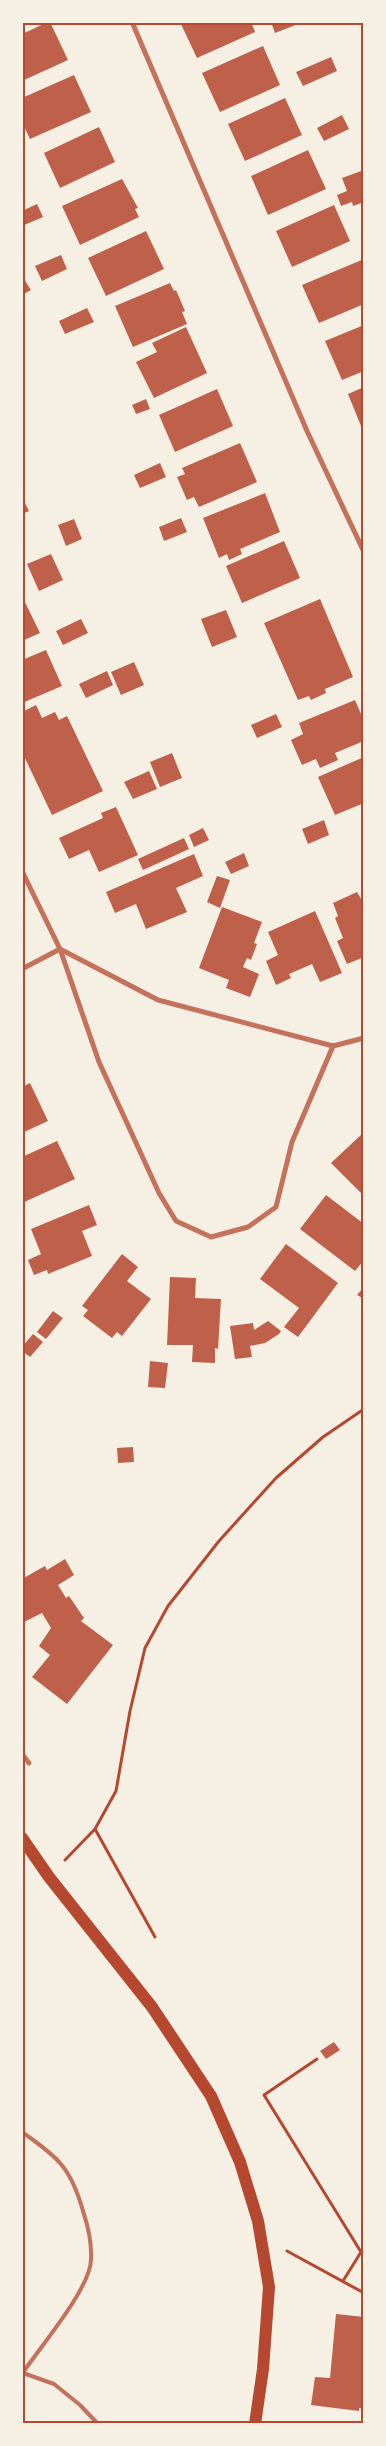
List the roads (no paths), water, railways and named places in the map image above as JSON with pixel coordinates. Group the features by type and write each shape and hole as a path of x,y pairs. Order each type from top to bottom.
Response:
{"main road":[{"path":"22,1838 49,1877 152,2007 211,2096 240,2162 258,2221 269,2287 263,2369 255,2424"}],"street":[{"path":"132,22 303,423 364,552"},
{"path":"22,871 60,949 99,1062 159,1193 176,1221 211,1237 248,1226 276,1207 292,1142 332,1046"},
{"path":"22,969 60,949"},
{"path":"60,949 158,1000 332,1046 364,1038"},
{"path":"22,1754 29,1763"}],"lane":[{"path":"22,2132 52,2153 76,2184 89,2230 92,2261 78,2294 23,2373 54,2384 80,2405 98,2424"}]}
